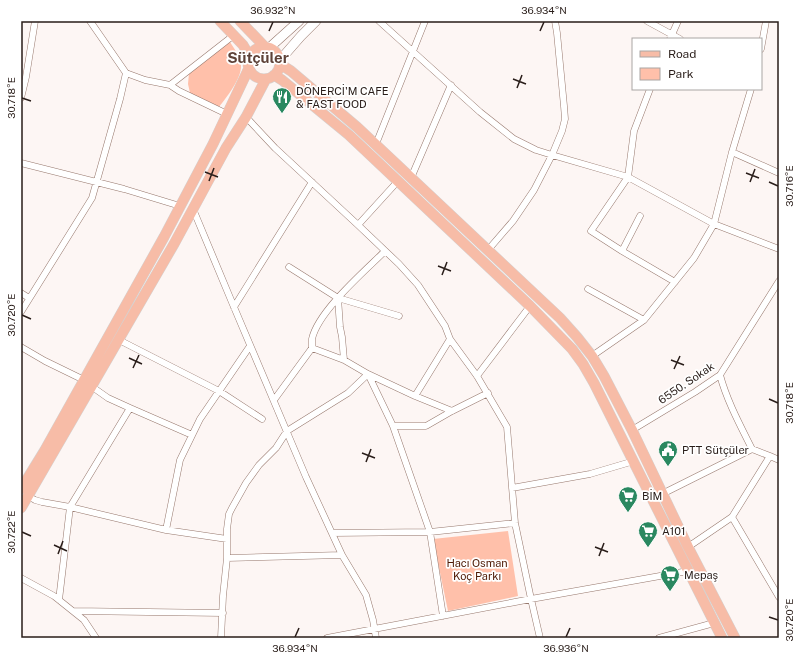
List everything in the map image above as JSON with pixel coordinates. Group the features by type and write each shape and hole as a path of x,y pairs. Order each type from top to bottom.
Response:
{"main road":[{"path":"220,21 234,35 250,56"},
{"path":"240,21 267,47 276,52 280,62 376,144 560,318 577,337 592,356 604,376 734,638"},
{"path":"299,21 267,47 254,50 250,56 248,64 249,68 254,75 262,79 270,77 282,80 349,134 530,306 572,349 583,364 634,461 722,638"},
{"path":"21,508 25,492 45,450 88,383 119,340 174,244 226,148 270,77 279,68 280,62 301,36 316,21"},
{"path":"88,383 213,144 249,68"}],"street":[{"path":"21,98 35,21"},
{"path":"90,21 126,73 145,80 170,85 179,91 227,114"},
{"path":"379,21 480,112 514,139 536,150 628,178 714,224 779,249"},
{"path":"376,144 425,21"},
{"path":"488,250 513,222 534,190 552,155 562,131 565,119 555,21"},
{"path":"647,21 671,37 678,21"},
{"path":"762,43 766,21"},
{"path":"170,85 234,35"},
{"path":"21,312 92,198 126,73"},
{"path":"411,178 451,85"},
{"path":"650,90 634,131 628,178 591,231 675,282"},
{"path":"592,356 644,320 694,258 714,224 732,152 751,90"},
{"path":"246,117 275,148 358,224 418,284 445,326 450,339 488,393 507,427 515,523 540,638"},
{"path":"732,152 779,173"},
{"path":"21,163 142,194 180,206"},
{"path":"358,224 398,181"},
{"path":"234,307 312,182"},
{"path":"193,209 306,477 342,555 366,596 373,620 376,638"},
{"path":"622,251 640,216"},
{"path":"274,400 312,348 312,339 320,320 338,298 385,251"},
{"path":"289,267 338,298 399,316"},
{"name":"6550. Sokak","path":"632,430 720,376 779,281"},
{"path":"588,289 644,320"},
{"path":"21,293 29,298"},
{"path":"338,298 344,360"},
{"path":"477,376 530,306"},
{"path":"415,396 450,339"},
{"path":"119,340 219,391 262,420"},
{"path":"166,530 180,460 200,419 250,346"},
{"path":"21,347 88,383 108,398 192,436"},
{"path":"312,348 344,360 368,374 452,411"},
{"path":"368,374 393,426 430,532 443,616"},
{"path":"221,638 227,558 227,528 229,514 232,508 246,483 259,465 276,448 287,431 348,393 368,374"},
{"path":"720,376 739,424 752,449 779,460"},
{"path":"393,426 426,426 488,393"},
{"path":"59,600 70,508 130,408"},
{"path":"662,494 752,449"},
{"path":"688,547 732,517 770,456"},
{"path":"512,488 590,474 634,461"},
{"path":"25,492 35,500 42,502 166,530 227,539"},
{"path":"732,517 779,597"},
{"path":"332,534 430,532 515,523"},
{"path":"227,558 342,555"},
{"path":"327,638 688,571"},
{"path":"21,578 54,596 73,611 84,620 96,638"},
{"path":"73,611 222,613"},
{"path":"659,638 714,623"}],"green space":[{"path":"230,42 240,59 241,70 237,81 219,107 190,93 188,84 189,73"},
{"name":"Hacı Osman Koç Parkı","path":"508,531 518,596 448,611 433,539"}],"place":[{"name":"DÖNERCİ'M CAFE & FAST FOOD","path":"282,114"},
{"name":"PTT Sütçüler","path":"668,467"},
{"name":"BİM","path":"628,513"},
{"name":"A101","path":"648,548"},
{"name":"Mepaş","path":"670,592"}],"district":[{"name":"Sütçüler","path":"258,58"}]}
